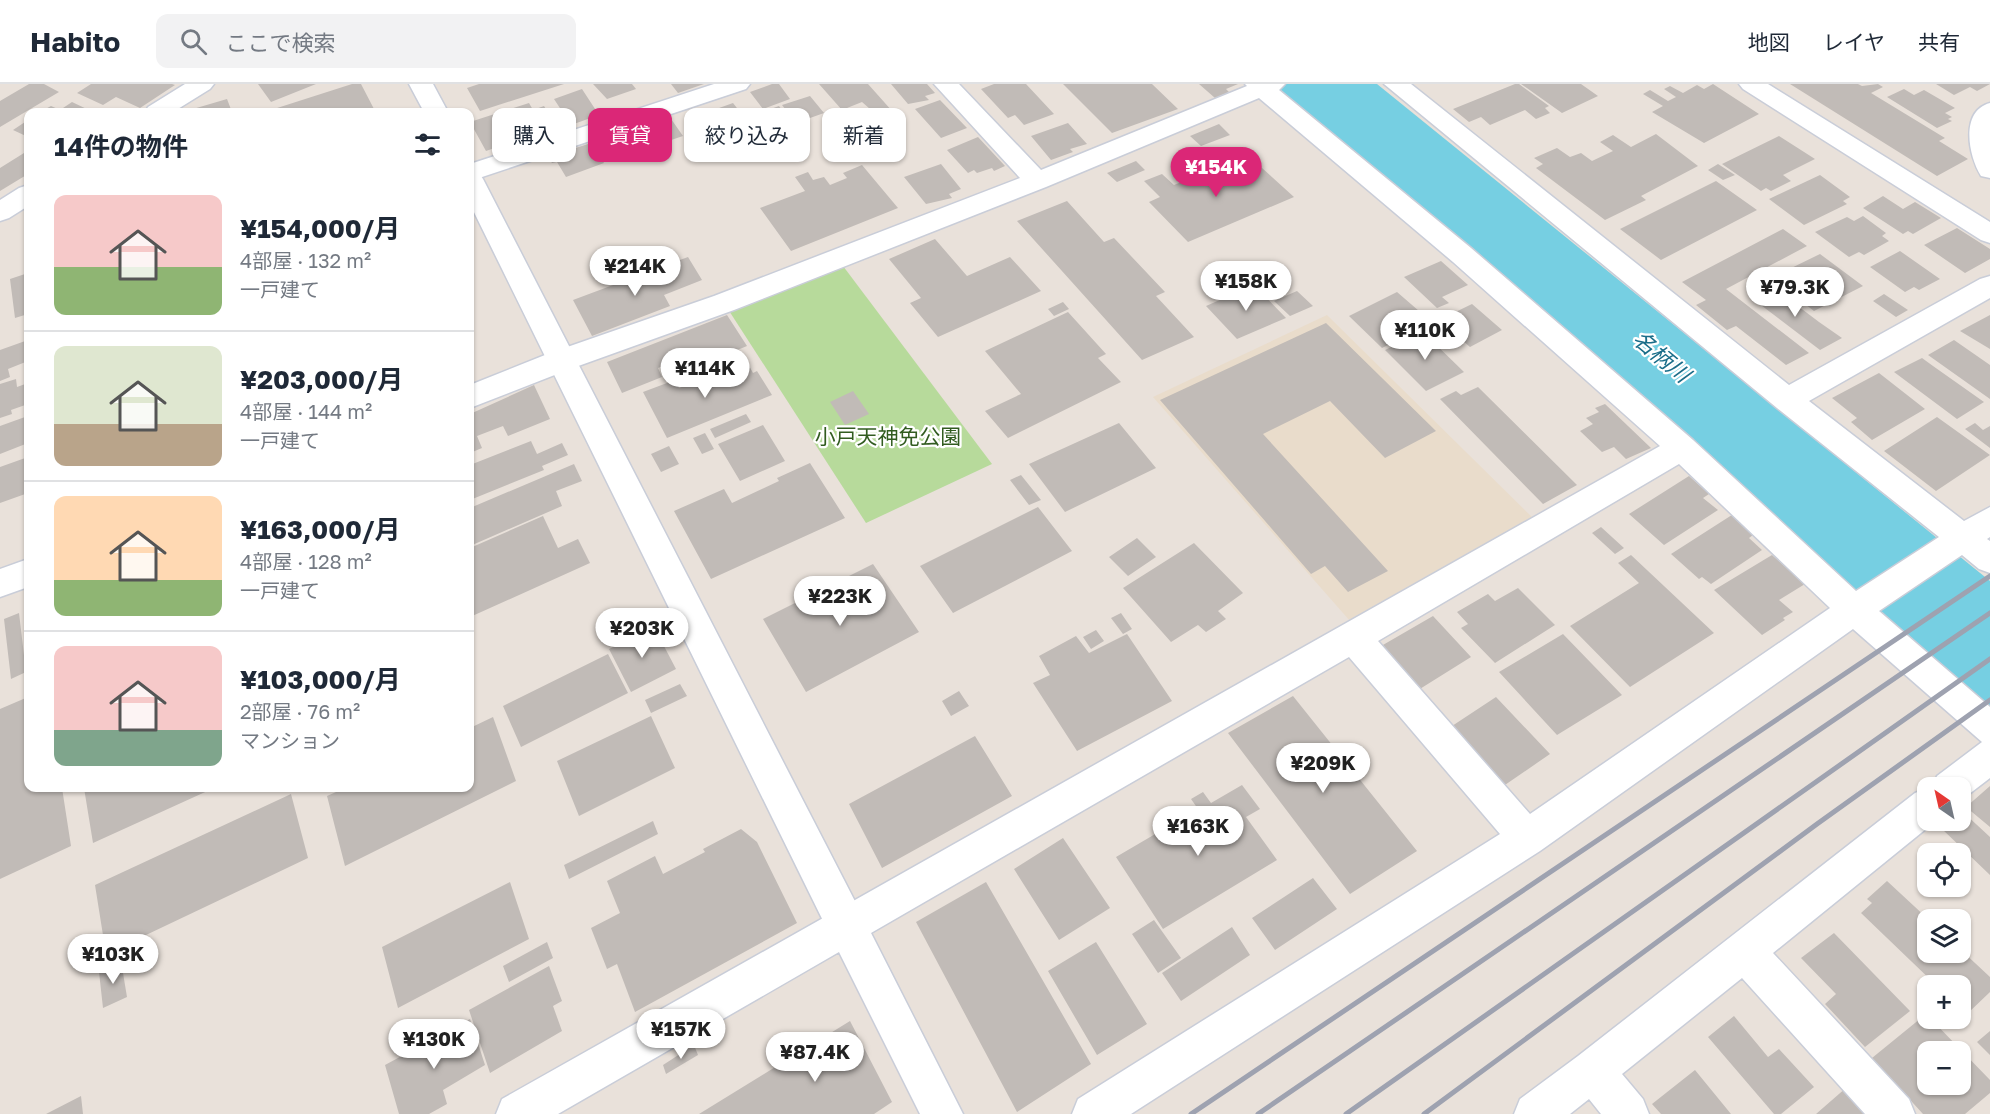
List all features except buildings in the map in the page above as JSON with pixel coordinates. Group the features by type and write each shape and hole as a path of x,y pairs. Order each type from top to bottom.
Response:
{"street":[{"path":"163,108 202,84"},
{"path":"421,84 434,108"},
{"path":"474,171 663,99 738,84"},
{"path":"946,84 1037,181"},
{"path":"1396,84 1787,400 1957,541 1990,559"},
{"path":"1751,84 1990,234"},
{"path":"474,396 560,362 724,303 1037,181 1264,85 1682,448 1859,607 1990,729"},
{"path":"1990,111 1985,115 1981,148 1990,170"},
{"path":"474,187 560,362 942,1114"},
{"path":"0,212 24,197"},
{"path":"1787,400 1990,286"},
{"path":"517,1114 846,925 1355,639 1682,448"},
{"path":"1093,1114 1527,838 1859,607 1990,520"},
{"path":"0,584 24,575"},
{"path":"1355,639 1527,838"},
{"path":"1964,777 1990,756"},
{"path":"1535,1114 1593,1071 1917,814"},
{"path":"1743,950 1894,1114"},
{"path":"1593,1071 1628,1114"}],"shaded area":[{"path":"1327,315 1535,520 1350,621 1153,397"}],"green space":[{"name":"小戸天神免公園","path":"837,258 992,464 866,523 724,303"}],"water":[{"name":"名柄川","path":"1268,84 1377,84 1990,581 1990,716"}],"railway":[{"path":"1191,1114 1990,576"},
{"path":"1258,1114 1990,613"},
{"path":"1346,1114 1990,659"},
{"path":"1424,1114 1817,824 1990,700"}]}
